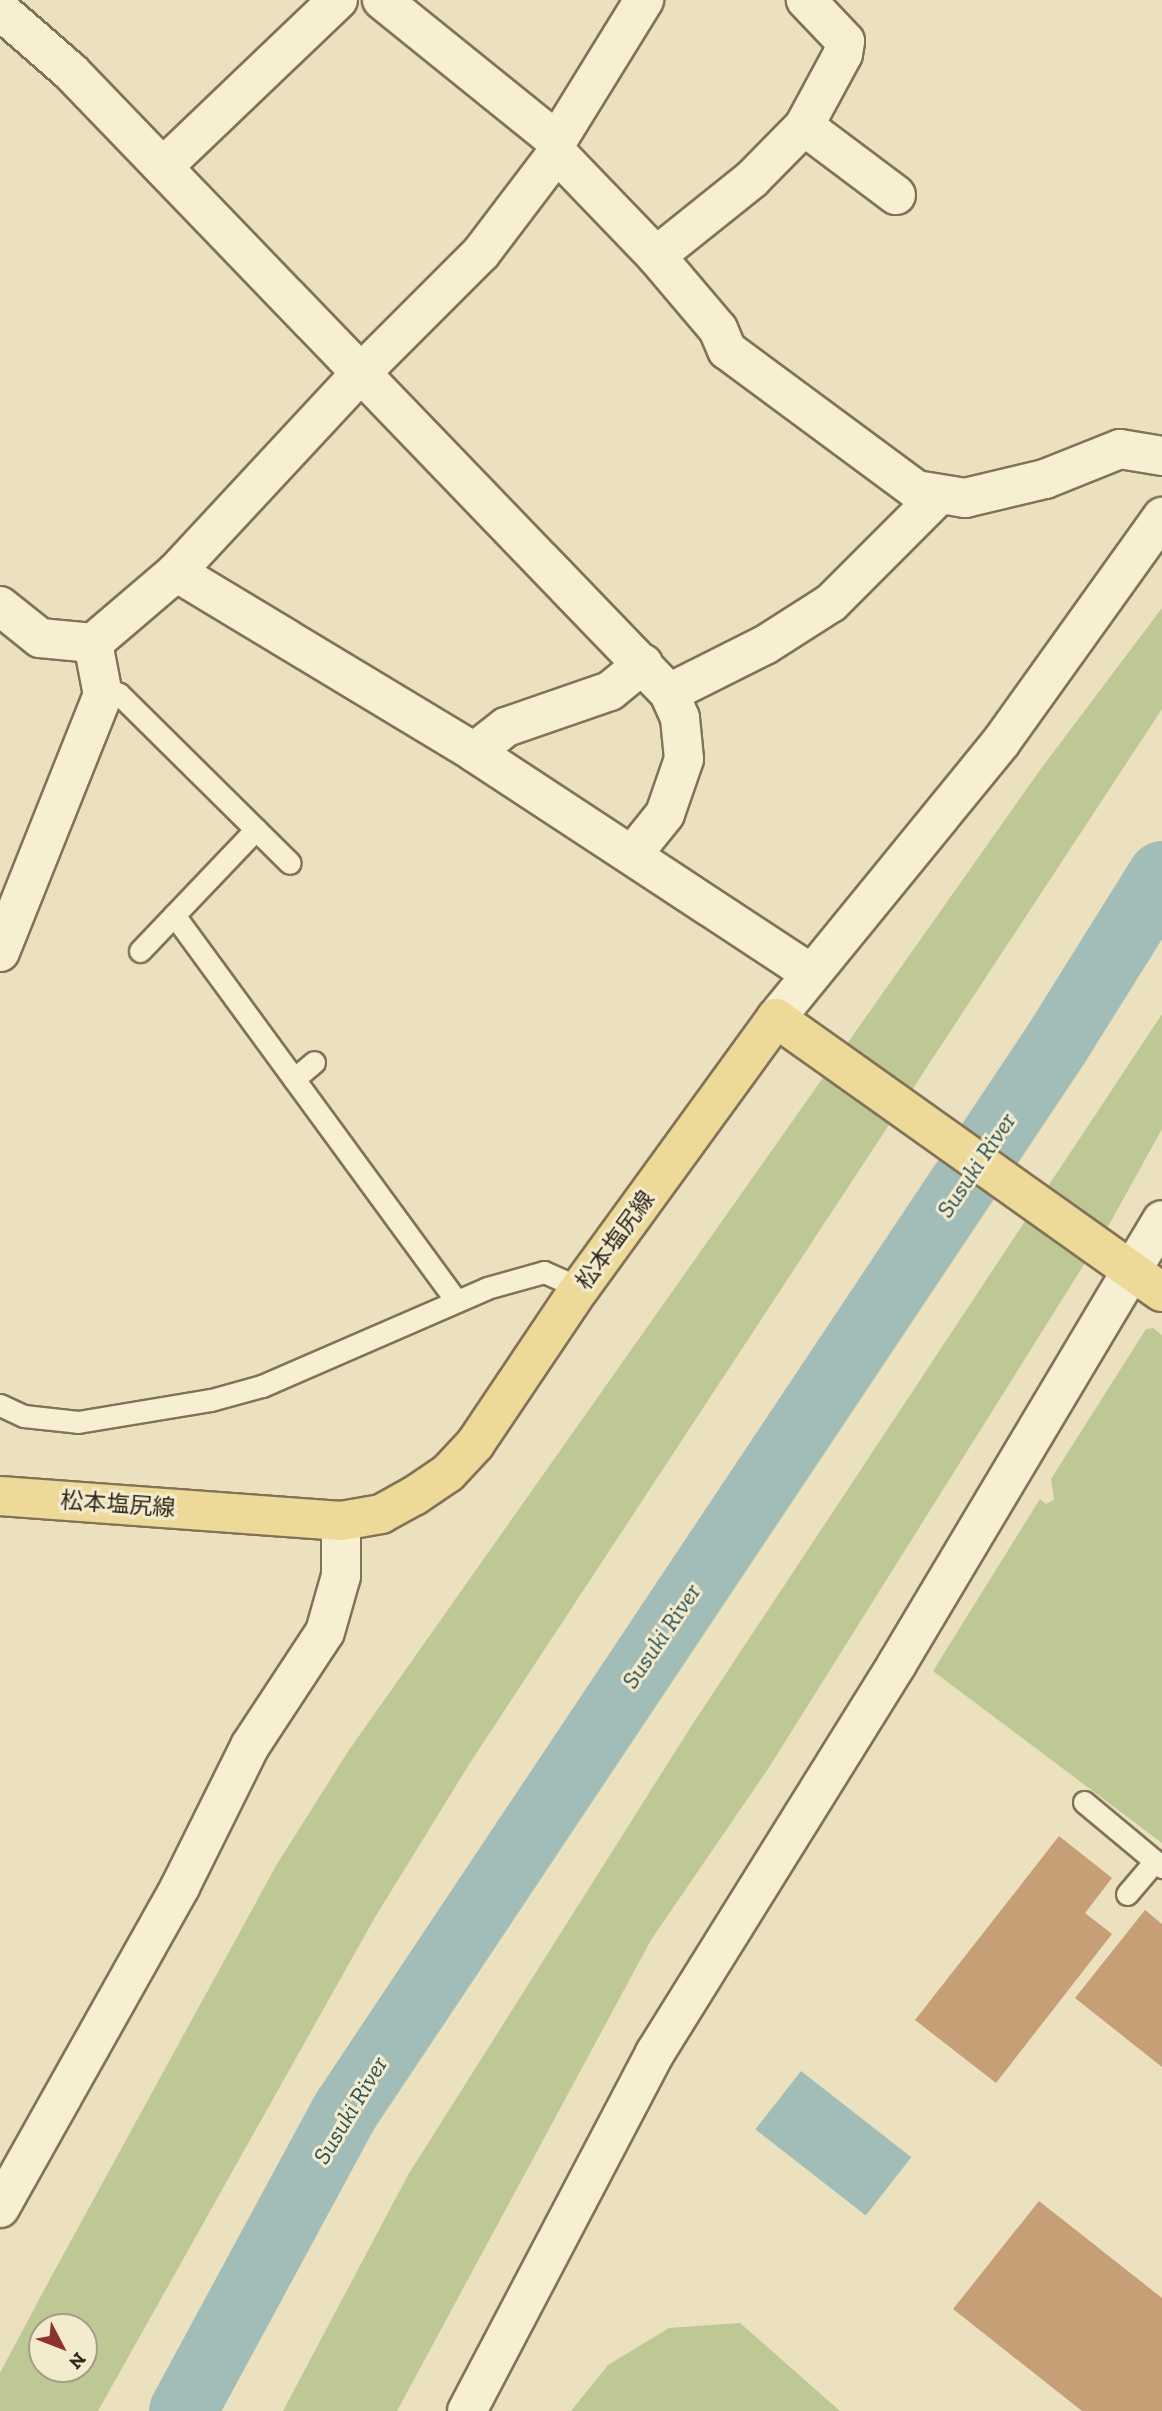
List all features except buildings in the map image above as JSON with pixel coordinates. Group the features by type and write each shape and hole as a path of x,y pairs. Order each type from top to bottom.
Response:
{"main road":[{"path":"776,1018 816,1043 1133,1271"},
{"name":"松本塩尻線","path":"0,1496 341,1521 381,1514 448,1473 475,1444 580,1287 776,1018"}],"street":[{"path":"163,167 338,0"},
{"path":"382,0 557,147 718,329 727,350 916,490 937,497 965,498 1045,479 1121,449 1162,456"},
{"path":"0,606 40,638 93,643 176,572 360,374 481,253 557,147 644,0"},
{"path":"656,256 752,180 804,126 843,54 845,41 806,0"},
{"path":"0,10 71,72 669,693 680,718 684,759 665,814 632,855"},
{"path":"804,126 896,195"},
{"path":"669,693 765,645 831,603 937,497"},
{"path":"776,1018 1001,742 1162,517"},
{"path":"176,572 474,752 811,973"},
{"path":"4,928 103,695 93,643"},
{"path":"474,752 506,727 610,691 643,664"},
{"path":"467,2411 655,2053 897,1664 1162,1220"},
{"path":"0,2208 180,1887 250,1746 325,1632 341,1576 341,1521"}],"lane":[{"path":"101,686 119,694 290,863"},
{"path":"140,951 256,829"},
{"path":"174,915 456,1301"},
{"path":"294,1079 314,1062"},
{"path":"0,1405 24,1416 78,1422 211,1400 262,1386 456,1301 544,1272 580,1287"},
{"path":"1084,1802 1158,1864 1127,1894"}],"green space":[{"path":"1162,608 1162,709 470,1763 374,1919 98,2411 0,2411 0,2373 28,2320 28,2383 98,2383 98,2313 32,2313 277,1864 349,1750 1040,770"},
{"path":"1162,1014 1162,1129 1110,1223 768,1769 651,1940 397,2411 283,2411 408,2175 692,1725"},
{"path":"1153,1328 1162,1335 1162,1843 933,1671 1040,1499 1046,1504 1054,1500 1051,1479 1146,1329"},
{"path":"740,2323 840,2411 571,2411 608,2365 669,2328"}],"water":[{"path":"801,2071 911,2157 866,2216 755,2129"}],"waterway":[{"name":"Susuki River","path":"183,2411 346,2110 1057,1043 1162,875"}]}
